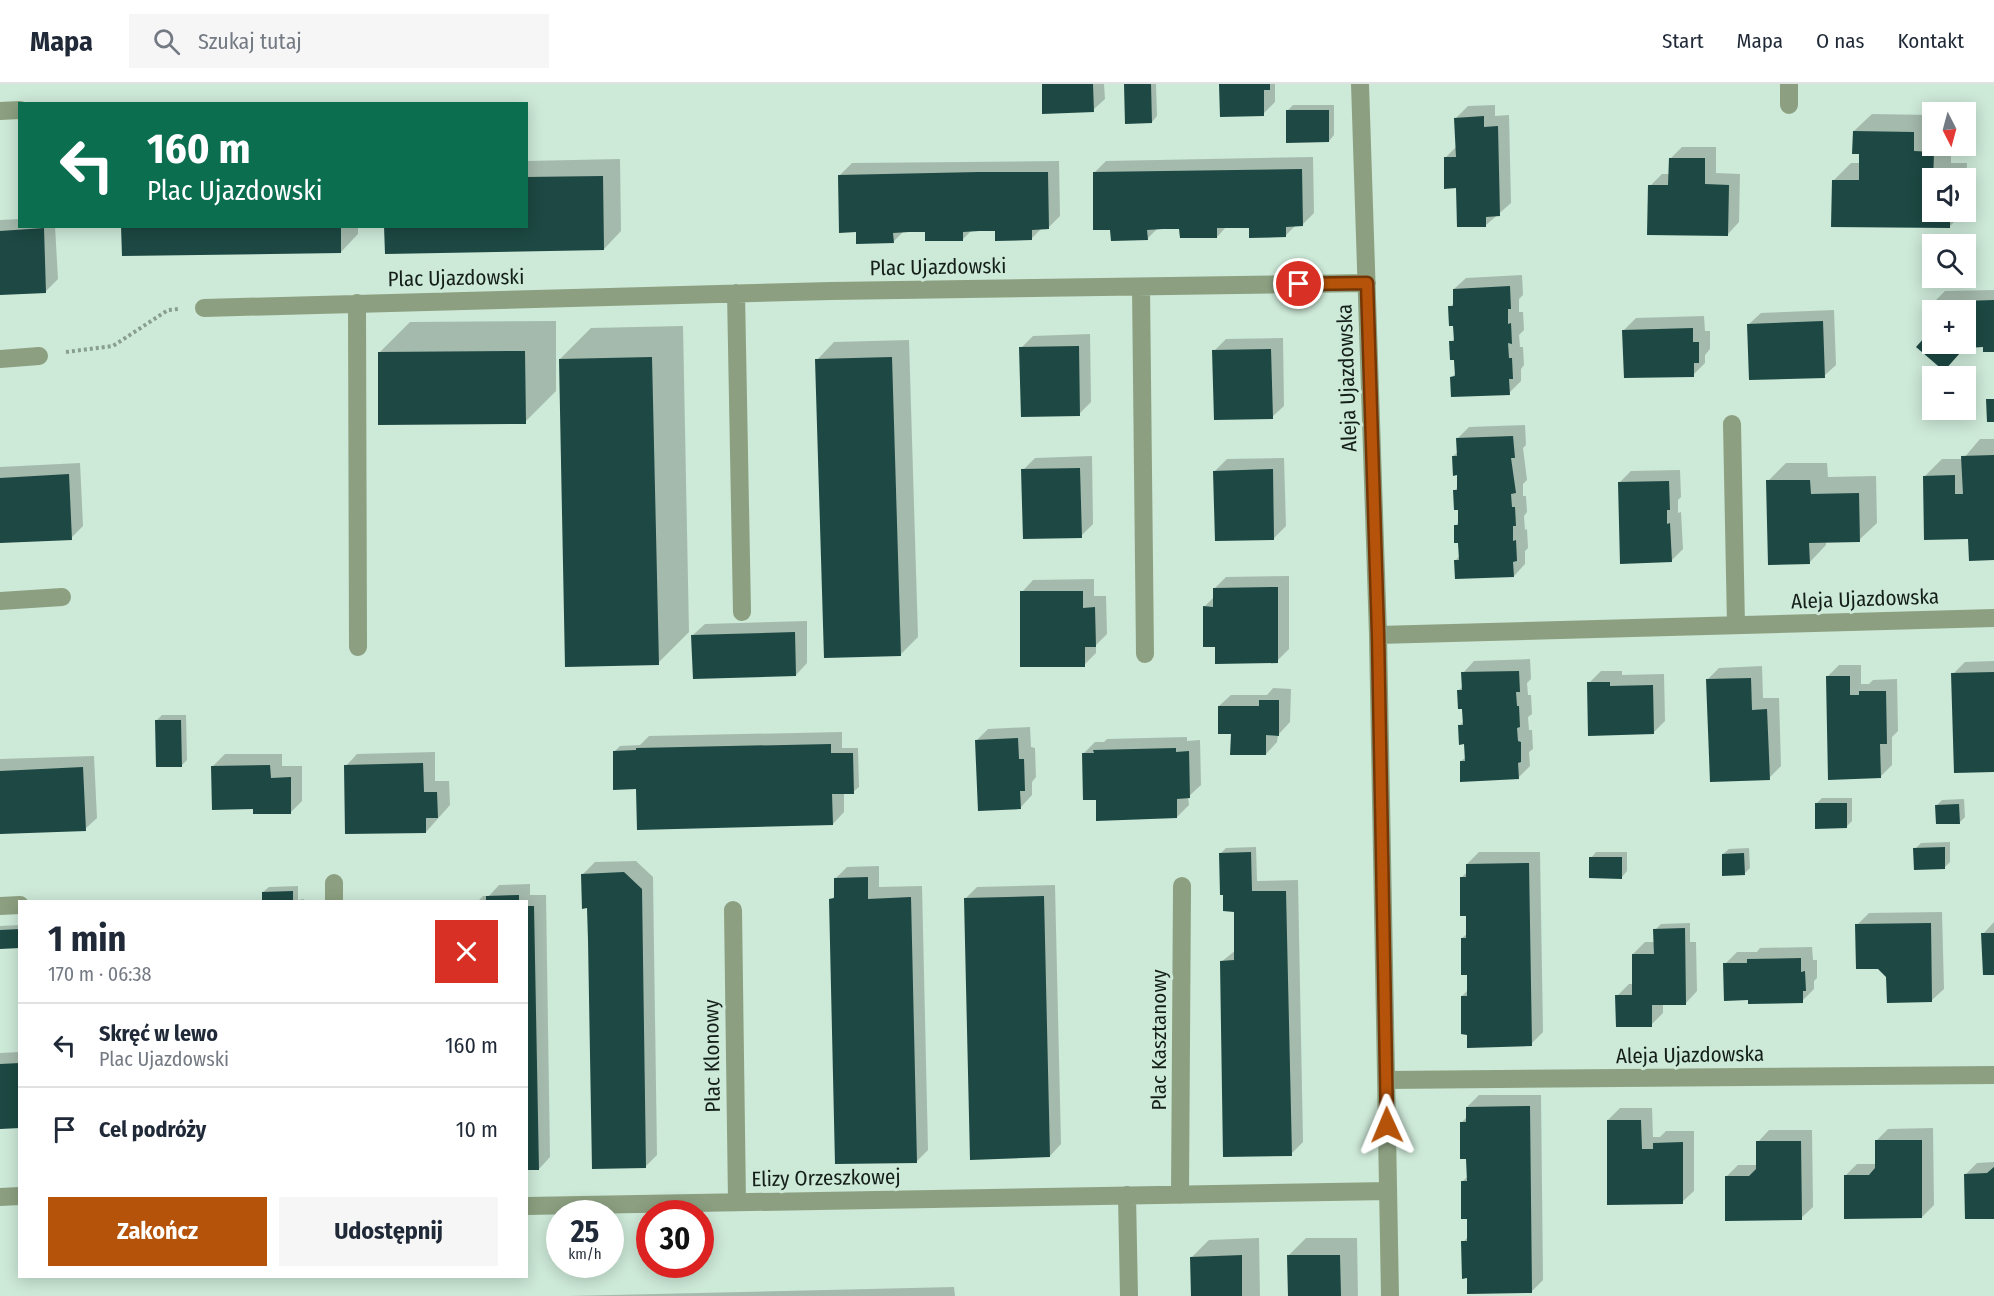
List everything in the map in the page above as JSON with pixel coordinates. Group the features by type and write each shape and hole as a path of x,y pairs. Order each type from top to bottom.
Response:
{"street":[{"name":"Aleja Ujazdowska","path":"1360,84 1378,634 1390,1296"},
{"path":"1789,84 1789,105"},
{"path":"0,111 18,110"},
{"name":"Plac Ujazdowski","path":"204,308 736,293 1367,283"},
{"path":"1141,287 1145,654"},
{"path":"736,293 742,612"},
{"path":"357,303 358,647"},
{"path":"0,358 39,356"},
{"path":"1732,424 1736,625"},
{"path":"0,601 63,597"},
{"name":"Aleja Ujazdowska","path":"1378,634 1994,618"},
{"path":"334,883 334,900"},
{"name":"Plac Kasztanowy","path":"1180,1195 1182,886"},
{"path":"0,906 18,905"},
{"name":"Plac Klonowy","path":"733,910 736,1202"},
{"name":"Aleja Ujazdowska","path":"1386,1080 1994,1075"},
{"name":"Elizy Orzeszkowej","path":"528,1206 1388,1191"},
{"path":"1127,1195 1129,1296"},
{"path":"0,1197 18,1196"}],"path":[{"path":"39,356 113,346 168,310 204,308"}],"building":[{"path":"1042,84 1093,84 1094,112 1042,114"},
{"path":"1124,84 1151,84 1152,123 1125,124"},
{"path":"1219,84 1270,84 1270,90 1264,90 1264,116 1220,117"},
{"path":"1286,110 1329,110 1329,142 1286,143"},
{"path":"1484,116 1484,127 1498,126 1500,216 1486,217 1486,227 1457,227 1456,188 1444,189 1444,157 1456,157 1454,118"},
{"path":"1853,131 1914,132 1914,151 1922,151 1922,156 1934,156 1933,168 1922,168 1922,222 1950,222 1950,228 1831,227 1832,180 1859,180 1859,154 1852,154"},
{"path":"1669,158 1705,158 1705,184 1729,185 1728,236 1647,235 1648,185 1668,185"},
{"path":"1302,169 1303,226 1286,227 1286,237 1249,238 1249,228 1217,228 1217,238 1180,238 1179,229 1163,229 1147,230 1148,240 1111,241 1110,230 1093,230 1093,172"},
{"path":"1048,172 1049,229 1032,230 1032,240 995,241 995,231 979,231 963,232 963,241 925,241 925,232 909,232 893,233 894,243 856,244 856,232 839,233 838,175"},
{"path":"603,176 604,250 385,254 384,228 528,228 528,177"},
{"path":"44,228 46,293 0,295 0,231"},
{"path":"121,228 341,228 341,253 122,256"},
{"path":"1510,286 1511,309 1508,309 1508,324 1511,323 1512,344 1508,343 1509,358 1512,358 1513,379 1509,379 1510,395 1451,397 1450,377 1455,376 1454,360 1450,360 1449,341 1454,341 1453,326 1449,326 1448,306 1453,306 1453,289"},
{"path":"1994,300 1994,352 1983,352 1983,347 1976,347 1976,301"},
{"path":"1823,321 1825,378 1749,380 1747,324"},
{"path":"1693,328 1693,342 1699,342 1699,363 1694,363 1694,377 1624,378 1622,330"},
{"path":"1922,340 1922,352 1916,347"},
{"path":"1079,346 1080,416 1021,417 1019,347"},
{"path":"1271,349 1273,419 1214,420 1212,350"},
{"path":"525,351 526,424 378,425 378,352"},
{"path":"1924,354 1959,354 1948,366 1938,366"},
{"path":"652,357 659,665 565,667 559,359"},
{"path":"892,357 901,656 824,658 815,359"},
{"path":"1986,399 1994,399 1994,422 1987,422"},
{"path":"1513,436 1515,458 1511,458 1516,493 1511,494 1512,507 1515,507 1516,526 1513,526 1513,541 1516,540 1517,561 1513,562 1514,577 1455,579 1454,560 1459,560 1458,543 1454,543 1454,525 1458,525 1458,510 1454,510 1453,490 1457,490 1457,475 1453,476 1452,456 1457,456 1456,438"},
{"path":"1994,455 1994,560 1969,561 1968,539 1924,540 1923,476 1955,475 1955,494 1963,494 1961,456"},
{"path":"1080,468 1082,538 1023,539 1021,469"},
{"path":"1273,469 1274,540 1215,541 1213,471"},
{"path":"69,474 72,540 0,543 0,478"},
{"path":"1766,480 1810,480 1811,494 1859,493 1860,542 1809,543 1810,564 1768,565"},
{"path":"1669,481 1670,510 1667,510 1667,524 1670,523 1672,562 1620,564 1618,482"},
{"path":"1278,587 1278,663 1215,664 1215,647 1203,647 1203,606 1213,607 1213,588"},
{"path":"1020,591 1083,591 1083,608 1095,607 1096,647 1085,647 1085,667 1020,667"},
{"path":"795,632 796,676 693,679 691,635"},
{"path":"1519,671 1520,692 1516,692 1520,727 1517,728 1518,741 1521,742 1521,762 1518,763 1519,779 1460,782 1460,761 1465,761 1464,744 1459,745 1458,725 1463,725 1462,709 1458,709 1457,690 1462,690 1461,672"},
{"path":"1994,672 1994,772 1954,773 1951,673"},
{"path":"1826,676 1850,676 1850,695 1859,695 1859,691 1886,691 1887,744 1880,744 1881,778 1828,780"},
{"path":"1751,678 1752,710 1767,709 1770,780 1710,782 1706,679"},
{"path":"1587,682 1610,682 1610,686 1653,685 1654,734 1588,736"},
{"path":"1259,700 1279,700 1279,736 1266,735 1266,755 1230,755 1231,734 1218,734 1218,706 1259,706"},
{"path":"155,720 181,720 182,767 156,767"},
{"path":"1018,738 1019,759 1024,759 1025,791 1020,791 1021,809 978,811 975,740"},
{"path":"831,744 831,753 853,753 854,794 832,794 833,825 637,830 636,789 613,790 613,751 636,750 636,748"},
{"path":"1176,748 1176,752 1189,751 1190,798 1177,799 1177,818 1096,821 1096,800 1083,800 1082,753 1094,753 1093,750"},
{"path":"423,763 424,792 437,792 438,818 426,818 426,833 345,834 344,765"},
{"path":"270,765 271,778 291,777 291,814 253,814 253,809 212,810 211,766"},
{"path":"83,767 86,831 0,834 0,771"},
{"path":"1815,803 1847,803 1847,828 1815,829"},
{"path":"1959,804 1960,824 1936,824 1935,805"},
{"path":"1945,847 1945,869 1914,870 1913,848"},
{"path":"1251,852 1252,891 1286,891 1292,1156 1223,1157 1220,961 1234,960 1234,912 1223,911 1223,895 1220,895 1219,853"},
{"path":"1744,853 1745,875 1722,876 1722,854"},
{"path":"1589,857 1622,857 1622,879 1589,878"},
{"path":"1529,863 1532,1046 1467,1048 1467,1035 1461,1034 1461,996 1467,996 1467,975 1461,975 1461,938 1466,938 1466,916 1460,916 1460,877 1466,877 1466,864"},
{"path":"624,872 642,889 646,1168 592,1169 587,908 582,909 581,874"},
{"path":"868,877 868,899 911,897 917,1163 835,1164 829,899 834,898 834,878"},
{"path":"293,891 293,900 262,900 262,892"},
{"path":"519,895 519,900 486,900 486,896"},
{"path":"1044,896 1050,1157 970,1160 964,898"},
{"path":"528,906 534,906 539,1170 528,1170"},
{"path":"1931,923 1932,1002 1887,1003 1886,977 1878,969 1856,969 1855,924"},
{"path":"1685,928 1686,1005 1652,1005 1652,1027 1616,1027 1615,995 1632,995 1632,954 1654,954 1653,929"},
{"path":"18,929 18,948 0,949 0,930"},
{"path":"1981,933 1994,933 1994,975 1983,975"},
{"path":"1801,958 1801,972 1805,971 1806,991 1803,991 1803,1003 1748,1004 1748,1000 1724,1001 1723,963 1747,963 1747,959"},
{"path":"18,1063 18,1128 0,1129 0,1064"},
{"path":"1530,1106 1532,1293 1467,1294 1467,1278 1462,1279 1461,1241 1467,1241 1467,1219 1461,1219 1461,1181 1467,1181 1466,1159 1460,1159 1460,1122 1466,1122 1466,1107"},
{"path":"1607,1120 1641,1120 1642,1149 1653,1149 1653,1143 1683,1142 1683,1204 1607,1205"},
{"path":"1875,1140 1922,1140 1922,1218 1844,1219 1844,1175 1869,1175 1875,1168"},
{"path":"1756,1141 1801,1141 1802,1220 1725,1221 1725,1176 1749,1176 1756,1169"},
{"path":"1994,1167 1994,1219 1965,1219 1964,1174 1987,1173"},
{"path":"1242,1255 1242,1296 1191,1296 1190,1257"},
{"path":"1287,1255 1340,1255 1341,1296 1288,1296"}],"route":[{"path":"1299,284 1367,283 1378,634 1387,1125"}]}
